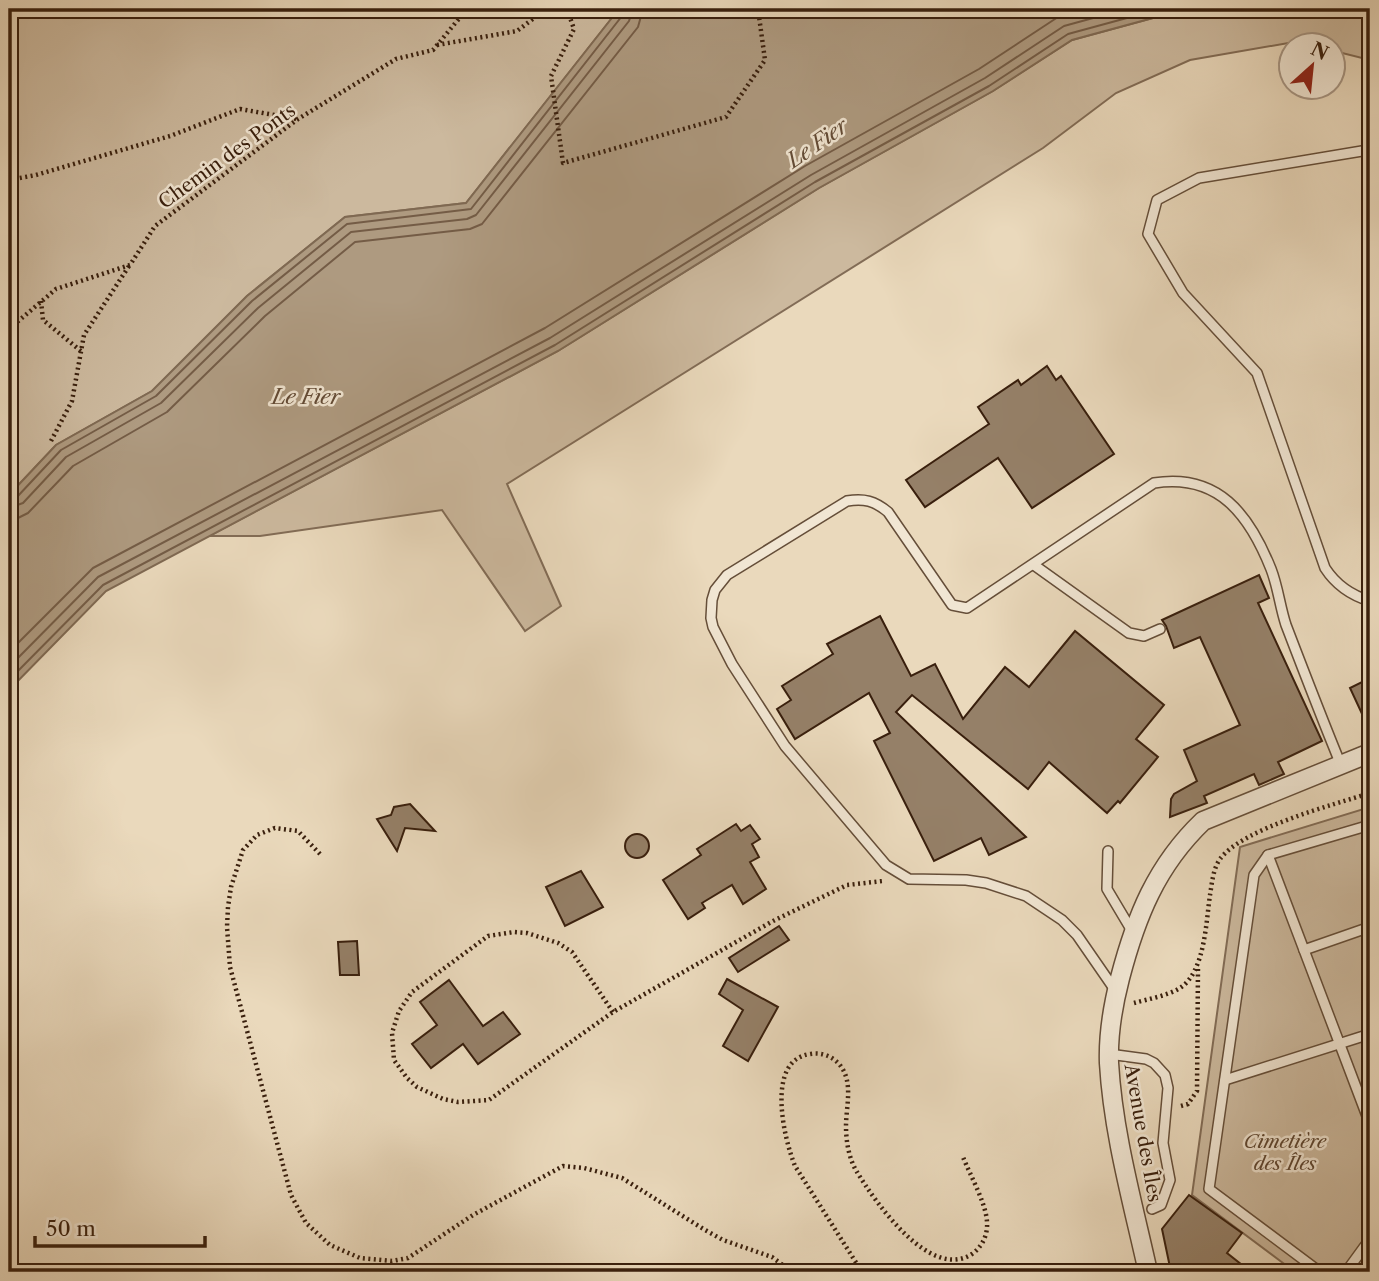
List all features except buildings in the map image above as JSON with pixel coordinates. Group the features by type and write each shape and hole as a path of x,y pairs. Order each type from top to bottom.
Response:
{"street":[{"name":"Avenue des Îles","path":"1148,1272 1111,1093 1109,1054 1115,999 1132,932 1159,876 1183,841 1203,821 1368,754"}],"lane":[{"path":"1362,151 1199,178 1157,200 1148,234 1183,293 1257,373 1325,568 1339,586 1370,601"},
{"path":"1115,999 1077,935 1062,920 1026,896 986,883 966,880 909,879 886,865 785,746 732,664 713,627 710,609 715,590 727,575 847,501 856,499 873,502 888,512 948,601 957,608 972,607 1154,483 1186,481 1201,485 1220,494 1236,507 1271,569 1284,620 1341,765"},
{"path":"1034,565 1129,633 1144,636 1160,629"},
{"path":"1320,1272 1209,1189 1254,875 1268,855 1370,825"},
{"path":"1108,850 1107,889 1132,932"},
{"path":"1268,855 1370,1124"},
{"path":"1304,950 1370,927"},
{"path":"1225,1080 1370,1034"},
{"path":"1109,1054 1146,1059 1161,1069 1167,1081 1163,1143 1170,1180 1161,1205 1152,1209"},
{"path":"1346,1272 1370,1239"}],"path":[{"name":"Chemin des Ponts","path":"51,441 72,401 84,335 155,226 298,120 396,59 433,50 467,9"},
{"path":"437,45 517,31 546,9"},
{"path":"567,9 574,29 551,76 563,163 726,117 765,60 758,9"},
{"path":"9,180 36,175 170,136 240,109 298,120"},
{"path":"9,329 56,289 130,265"},
{"path":"41,301 43,320 81,352"},
{"path":"1166,1105 1182,1107 1188,1104 1197,1091 1198,966 1216,865 1228,850 1250,836 1370,793"},
{"path":"320,853 298,831 275,828 257,835 243,850 237,868 231,887 227,927 230,967 291,1195 302,1216 317,1235 330,1245 359,1258 375,1261 408,1258 473,1215 563,1167 584,1168 622,1178 723,1240 772,1257 792,1272"},
{"path":"613,1012 572,952 558,943 527,933 488,936 412,992 405,1001 394,1021 394,1060 407,1078 429,1094 458,1102 489,1100 613,1012 773,920 847,885 909,879"},
{"path":"1115,999 1135,1003 1181,988 1198,966"},
{"path":"862,1272 795,1166 788,1148 782,1107 785,1076 789,1067 804,1055 813,1053 823,1054 839,1063 849,1091 847,1142 856,1170 876,1200 906,1235 935,1258 946,1261 967,1257 976,1251 986,1233 986,1213 963,1157"}],"green space":[{"path":"9,9 619,9 466,203 345,217 247,296 152,391 56,445 9,495"},
{"path":"1186,9 1370,9 1370,60 1348,54 1348,32 1278,32 1278,45 1190,60 1116,93 1043,148 507,484 561,606 525,631 442,510 260,536 209,536 558,351 819,188 993,91 1072,40"},
{"name":"Cimetière des Îles","path":"1370,807 1370,1272 1295,1272 1192,1195 1240,847"}],"water":[{"name":"Le Fier","path":"619,9 1186,9 1072,40 993,91 819,188 558,351 106,591 9,690 9,495 56,445 152,391 247,296 345,217 466,203"}]}
